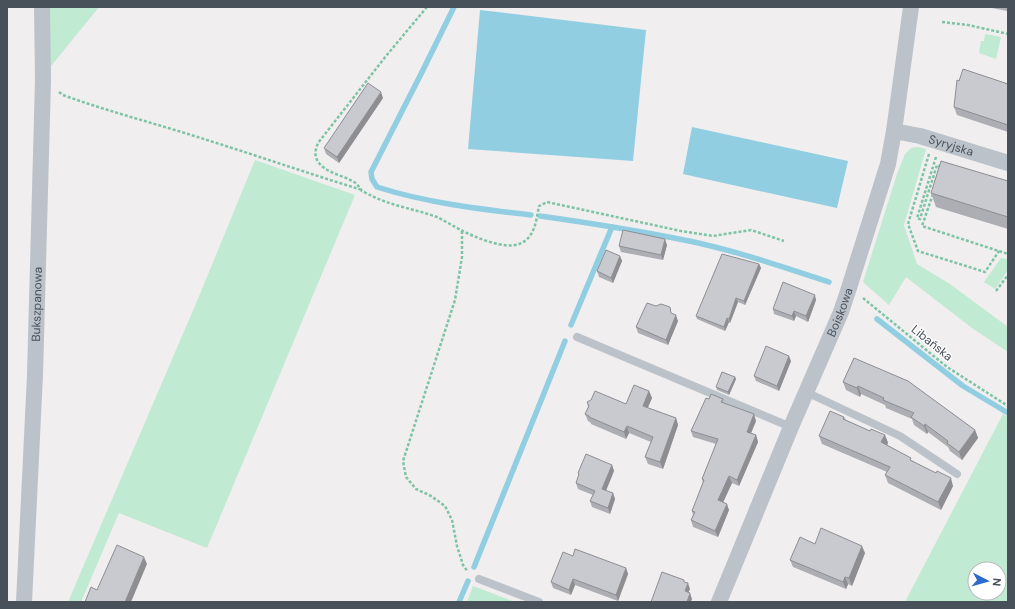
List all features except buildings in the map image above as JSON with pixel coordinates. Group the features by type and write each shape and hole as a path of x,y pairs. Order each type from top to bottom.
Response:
{"street":[{"name":"Bukszpanowa","path":"24,602 35,375 43,80 42,7"},
{"name":"Boiskowa","path":"719,602 791,427 841,312 848,291 888,164 911,7"},
{"name":"Syryjska","path":"894,131 920,136 1008,163"}],"lane":[{"path":"577,337 791,427"},
{"path":"806,392 900,436 958,474"},
{"path":"479,579 539,602"}],"path":[{"path":"362,190 355,182 333,172 319,163 315,150 318,143 386,56 427,7"},
{"path":"942,22 968,25 1008,34"},
{"path":"43,80 63,95 93,106 188,134 362,190 380,200 437,218 490,243 517,245 527,240 532,233 536,221 538,206 547,202 681,231 713,236 751,230 784,241"},
{"path":"933,140 908,224 918,251 984,272 999,251"},
{"path":"933,166 916,218 920,219 937,165 948,169"},
{"path":"939,174 941,167"},
{"path":"934,189 922,226 1008,254"},
{"path":"462,231 462,257 455,300 403,461 406,477 416,489 431,496 445,506 452,520 457,546 463,565 467,571 479,579"},
{"path":"996,291 1008,275"},
{"name":"Libańska","path":"848,291 861,297 947,368 1008,406"}],"green space":[{"path":"50,7 99,7 47,71"},
{"path":"985,34 1001,37 996,59 979,53 981,41 984,41"},
{"path":"917,147 926,149 904,225 917,264 950,284 1008,327 1008,352 972,328 906,277 889,305 863,282 897,174 905,154 911,148"},
{"path":"255,160 355,195 207,548 119,513 81,602 68,602 200,294"},
{"path":"1001,258 1008,259 1008,270 995,289 984,282"},
{"path":"1003,414 1008,417 1008,602 905,602"},
{"path":"473,586 515,602 467,602"}],"water":[{"path":"480,10 646,30 633,161 468,149"},
{"path":"692,127 848,161 837,208 683,174"}],"waterway":[{"path":"454,7 371,172 372,179 377,187 396,193 473,208 531,215"},
{"path":"540,216 671,237 707,245 829,282"},
{"path":"571,325 612,227"},
{"path":"877,319 963,386 1008,413"},
{"path":"474,567 565,341"},
{"path":"459,602 468,581"}]}
